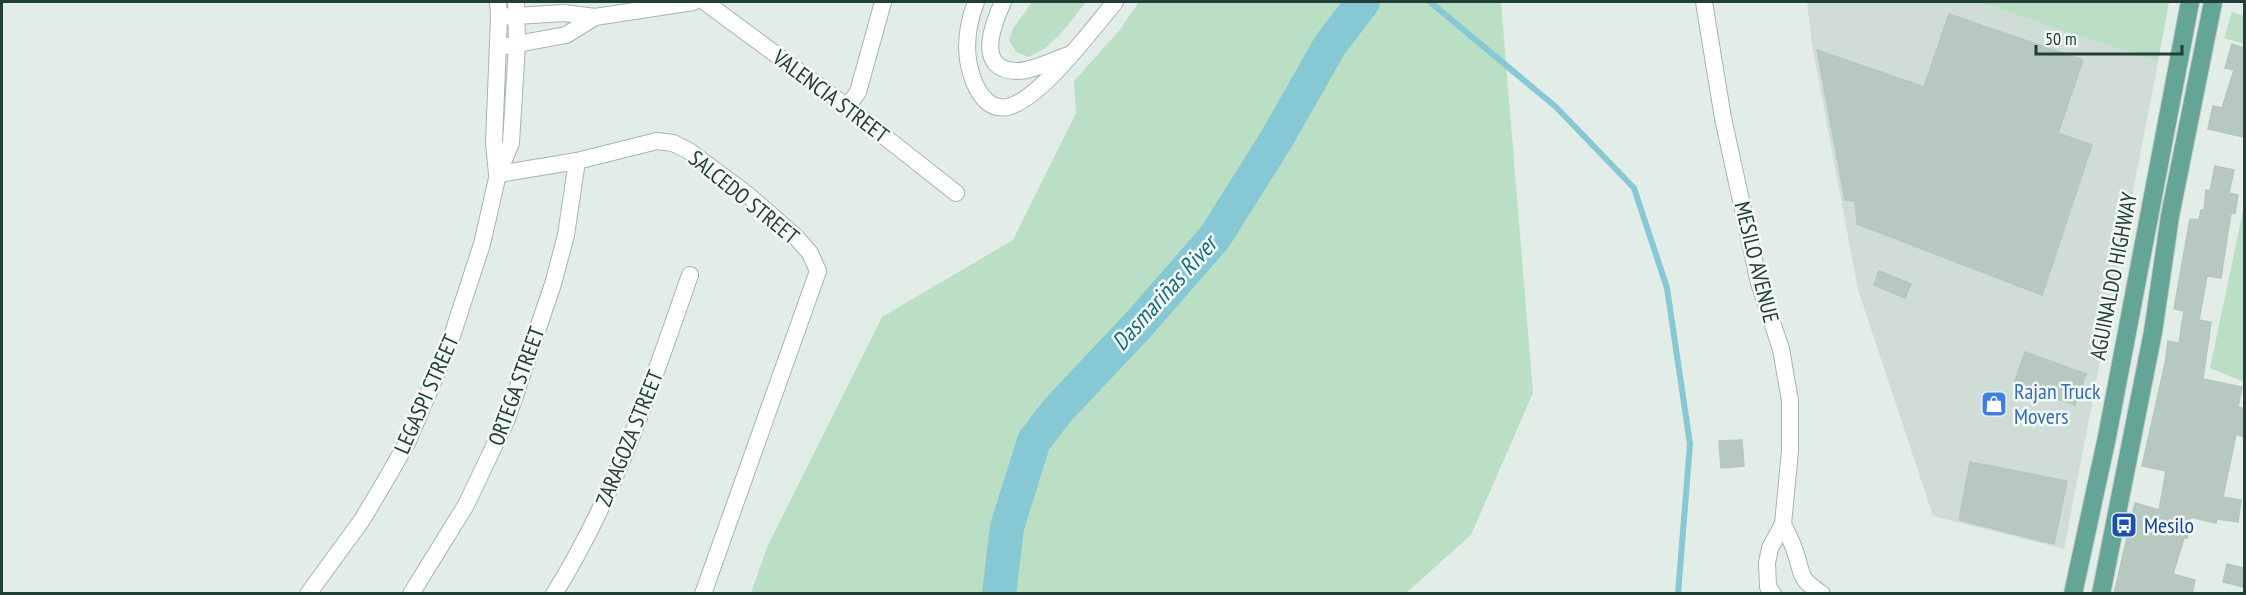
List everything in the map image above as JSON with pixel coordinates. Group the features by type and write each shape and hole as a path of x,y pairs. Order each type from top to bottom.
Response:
{"main road":[{"name":"AGUINALDO HIGHWAY","path":"2073,594 2107,437 2190,2"},
{"name":"AGUINALDO HIGHWAY","path":"2101,594 2153,332 2170,216 2213,2"}],"street":[{"path":"498,9 595,17 693,2"},
{"name":"VALENCIA STREET","path":"705,2 847,107 956,193"},
{"path":"847,107 858,92 883,2"},
{"path":"976,2 970,18 967,47 969,69 977,91 984,100 993,106 1007,107 1022,100 1043,84 1074,52 1114,2"},
{"path":"1003,2 993,25 990,43 991,55 998,64 1018,71 1074,52"},
{"name":"MESILO AVENUE","path":"1704,2 1744,215 1759,283 1781,349 1790,402 1790,451 1783,524 1770,548 1767,563 1768,587 1773,594"},
{"name":"LEGASPI STREET","path":"498,9 494,143 498,174"},
{"name":"LEGASPI STREET","path":"308,594 362,520 408,441 450,342 468,292 498,174 511,143 517,45 516,9"},
{"path":"498,46 517,45 566,34 595,17"},
{"name":"SALCEDO STREET","path":"498,174 577,161 657,141 673,143 688,151 748,195 795,236 810,254 818,271 704,594"},
{"name":"ORTEGA STREET","path":"411,594 466,505 507,419 553,284 566,236 577,161"},
{"name":"ZARAGOZA STREET","path":"554,594 591,530 622,464 690,275"},
{"name":"MESILO AVENUE","path":"1783,524 1795,550 1801,576 1822,594"}],"shaded area":[{"path":"1807,2 1978,2 2158,62 2064,549 1933,516 1858,290 1812,44"}],"green space":[{"path":"1032,2 1086,2 1053,41 1028,57 1016,52 1009,40 1014,27"},
{"path":"1139,2 1501,2 1533,393 1471,535 1406,593 751,593 767,547 882,317 1013,240 1076,113 1074,81 1118,32"},
{"path":"1978,2 2169,2 2158,62"},
{"path":"2232,12 2244,16 2244,44 2224,38"},
{"path":"2244,206 2244,382 2210,368"}],"building":[{"path":"1949,14 2083,60 2058,133 2092,145 2042,295 1857,224 1855,201 1845,200 1817,50 1924,87"},
{"path":"2232,44 2244,48 2244,137 2208,129 2213,106 2222,108 2234,70 2225,68"},
{"path":"2215,166 2234,170 2229,193 2238,195 2235,213 2231,213 2221,278 2207,276 2199,320 2211,322 2203,379 2242,387 2238,407 2244,409 2244,437 2236,434 2223,497 2241,500 2238,522 2217,519 2216,523 2191,517 2187,538 2184,538 2173,574 2195,580 2192,594 2114,594 2135,503 2159,510 2166,471 2142,466 2168,341 2179,343 2184,311 2174,309 2190,219 2199,220 2201,210 2204,210 2206,190 2210,191"},
{"path":"1879,271 1911,284 1905,298 1874,285"},
{"path":"2025,352 2086,374 2075,405 2014,384"},
{"path":"1742,440 1744,466 1721,468 1719,441"},
{"path":"1970,462 2067,481 2054,544 1959,520"},
{"path":"2227,564 2244,568 2244,587 2223,582"}],"waterway":[{"name":"Dasmariñas River","path":"999,594 1007,527 1034,441 1058,410 1139,324 1215,237 1276,140 1330,45 1363,2"},
{"path":"1430,2 1556,107 1634,188 1667,288 1690,444 1678,594"}],"place":[{"name":"Rajan Truck Movers","path":"1994,404"},
{"name":"Mesilo","path":"2124,525"}]}
